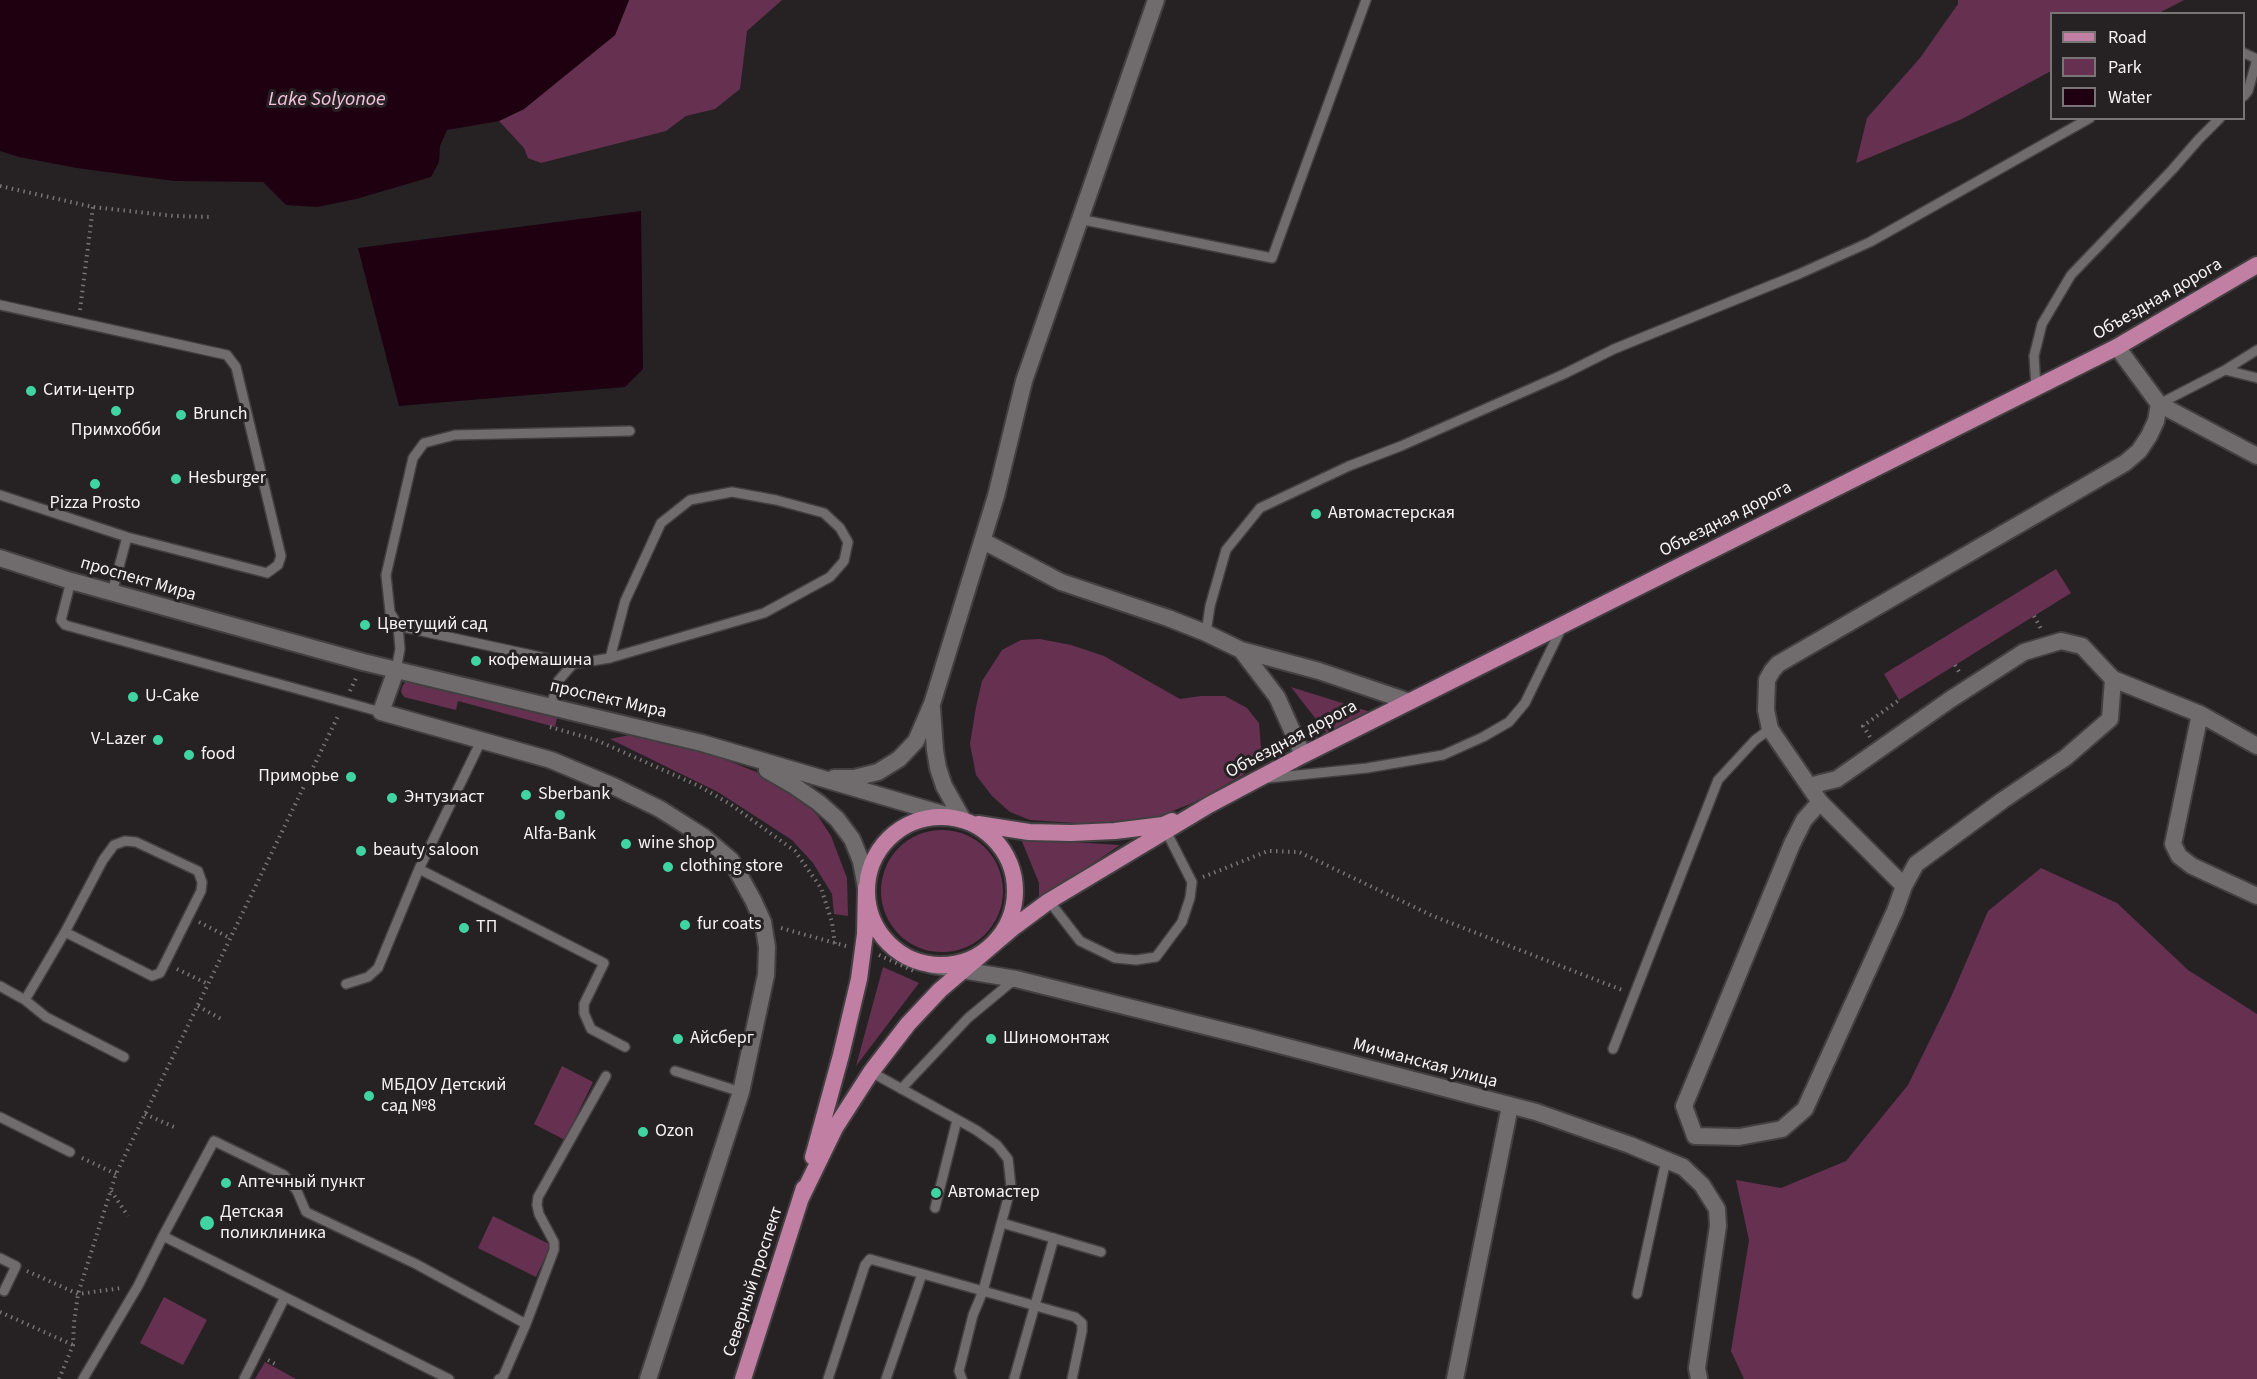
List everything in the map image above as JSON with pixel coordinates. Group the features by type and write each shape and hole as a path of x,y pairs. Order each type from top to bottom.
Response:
{"main road":[{"name":"Объездная дорога","path":"1209,806 1407,701 2117,347 2257,265"},
{"name":"проспект Мира","path":"963,820 991,827 1029,832 1115,831 1163,825 1209,806"},
{"path":"801,1198 836,1128 870,1072 908,1024 940,990 1049,901 1209,806"},
{"path":"801,1198 841,1055 864,949 866,888 875,856 894,833 906,825 921,819 938,817 963,820 977,826 995,840 1010,861 1014,875 1015,906 1002,935 991,947 966,961 949,965 931,965 914,961 898,952 885,940 871,916 866,888"},
{"name":"Северный проспект","path":"743,1379 801,1198"}],"street":[{"path":"821,779 854,778 878,772 899,759 916,741 932,704 983,541 1024,381 1156,0"},
{"path":"2117,347 2159,404 2257,456"},
{"path":"1904,886 1821,802 1770,729 1766,710 1767,680 1778,664 2125,463 2139,451 2149,436 2156,421 2159,404"},
{"path":"983,541 1061,582 1206,633 1241,650 1319,671 1407,701"},
{"name":"проспект Мира","path":"0,558 112,593 363,662 702,743 963,820"},
{"path":"1809,786 1837,779 1951,699 2024,652 2061,641 2082,646 2113,679 2200,714 2257,746"},
{"path":"1241,650 1277,697 1303,755"},
{"path":"396,670 381,712 550,760 613,786 660,809 704,837 731,860 763,922 767,947 766,975 741,1092 648,1379"},
{"path":"1821,802 1804,820 1792,844 1684,1106 1695,1136 1738,1137 1782,1129 1805,1109 1895,911 1904,886 1916,864 2065,758 2110,719 2113,679"},
{"path":"932,704 938,768 944,786 963,820"},
{"path":"2200,714 2173,844 2179,856 2192,866 2257,896"},
{"path":"702,743 767,770 793,784 819,803 837,819 852,839 861,861 866,888"},
{"name":"Мичманская улица","path":"931,965 1016,979 1536,1112 1630,1145 1683,1167 1702,1185 1717,1209 1718,1226 1696,1368 1699,1379"},
{"path":"1455,1379 1509,1106"}],"lane":[{"path":"1079,219 1272,258 1366,0"},
{"path":"2245,95 2257,59"},
{"path":"1206,633 1210,606 1226,550 1260,508 1349,466 1401,446 1564,374 1614,348 1799,274 1870,242 2086,120"},
{"path":"2036,387 2034,356 2042,324 2071,275 2218,120"},
{"path":"0,305 227,355 236,367 281,556 278,565 267,573 127,537 0,495"},
{"path":"2159,404 2225,370 2257,350"},
{"path":"2225,370 2257,378"},
{"path":"396,670 400,649 398,626 390,612 386,575 413,458 424,443 455,435 630,431"},
{"path":"398,626 573,664 610,658 764,612 830,577 844,561 848,542 840,528 824,513 776,500 732,492 690,500 661,523 625,601 610,658"},
{"path":"112,593 127,537"},
{"path":"71,581 61,620 64,625 381,712"},
{"path":"1261,779 1367,768 1443,755 1483,737 1509,722 1525,703 1564,623"},
{"path":"551,707 558,681 573,664"},
{"path":"1613,1049 1718,780 1755,740 1770,729"},
{"path":"346,984 368,977 378,969 419,869 482,739"},
{"path":"1049,901 1080,941 1115,958 1136,960 1156,957 1182,922 1190,898 1192,882 1166,831"},
{"path":"25,1000 65,932 103,860 114,845 125,841 136,842 198,871 202,882 201,891 160,973 152,976 65,932"},
{"path":"419,869 604,963 584,1004 584,1013 591,1029 625,1047"},
{"path":"901,1089 968,1018 1016,979"},
{"path":"0,986 25,1000 46,1017 124,1057"},
{"path":"675,1071 741,1092"},
{"path":"870,1072 976,1130 997,1145 1008,1159 1011,1187 983,1291 973,1315 959,1371 962,1379"},
{"path":"504,1378 554,1250 554,1242 539,1214 538,1197 606,1077"},
{"path":"0,1118 70,1152"},
{"path":"935,1208 957,1120"},
{"path":"83,1379 138,1286 214,1141 284,1175 297,1191 306,1212 416,1264 526,1324"},
{"path":"1636,1294 1666,1160"},
{"path":"1002,1223 1101,1252"},
{"path":"163,1236 449,1379"},
{"path":"1014,1379 1054,1238"},
{"path":"0,1258 16,1266 4,1291"},
{"path":"828,1379 867,1261 870,1259 1075,1317 1082,1323 1082,1331 1072,1379"},
{"path":"886,1379 922,1274"},
{"path":"244,1379 285,1297"}],"path":[{"path":"0,188 93,207 174,216 212,217"},
{"path":"78,322 93,207"},
{"path":"59,1379 74,1345 78,1294 116,1174 363,662"},
{"path":"1863,726 1899,700"},
{"path":"1192,882 1268,851 1299,852 1433,916 1635,995"},
{"path":"188,917 230,938"},
{"path":"763,922 835,945 864,949 928,978 940,990"},
{"path":"166,964 208,984"},
{"path":"198,1006 221,1019"},
{"path":"145,1114 174,1127"},
{"path":"70,1152 116,1174"},
{"path":"111,1191 128,1216"},
{"path":"16,1266 78,1294 138,1286"},
{"path":"0,1312 74,1345"}],"green space":[{"path":"629,0 782,0 747,31 740,89 715,109 686,116 666,131 541,163 528,158 524,148 499,121 524,109 615,35"},
{"path":"1958,0 2184,0 2161,12 2050,12 2050,72 1962,119 1856,163 1867,118 1920,58 1958,4"},
{"path":"2056,569 2071,593 1899,700 1884,674"},
{"path":"1040,639 1071,645 1104,656 1180,699 1225,696 1247,708 1259,723 1261,748 1256,762 1243,775 1195,802 1160,816 1091,824 1030,820 1010,812 992,796 976,775 970,744 976,707 982,681 1002,650 1021,640"},
{"path":"413,680 557,718 555,727 458,701 456,710 404,697 401,692 402,687 405,682"},
{"path":"1291,687 1374,713 1329,736"},
{"path":"634,734 716,756 769,777 796,794 818,816 831,836 847,878 848,916 834,914 832,894 813,863 792,840 718,792 610,739"},
{"path":"942,830 965,834 985,848 999,868 1003,891 999,914 985,934 965,948 942,952 919,948 899,934 885,914 881,891 885,868 899,848 919,834"},
{"path":"1021,839 1120,845 1039,900 1039,883"},
{"path":"2041,868 2117,903 2188,970 2257,1014 2257,1379 1744,1379 1731,1351 1749,1240 1736,1180 1781,1188 1846,1161 1908,1085 1951,997 1988,911"},
{"path":"883,967 919,983 856,1066"},
{"path":"562,1066 593,1082 565,1140 534,1124"},
{"path":"493,1216 551,1245 536,1277 478,1248"},
{"path":"164,1297 207,1320 183,1365 140,1343"},
{"path":"265,1362 296,1379 255,1379"}],"water":[{"name":"Lake Solyonoe","path":"0,0 629,0 615,35 524,109 499,121 447,130 440,146 439,162 431,177 356,199 317,207 286,205 263,182 174,181 77,168 0,151"},
{"path":"641,211 643,369 625,387 399,406 358,248"}],"place":[{"name":"Сити-центр","path":"31,391"},
{"name":"Примхобби","path":"116,411"},
{"name":"Brunch","path":"181,415"},
{"name":"Hesburger","path":"176,479"},
{"name":"Pizza Prosto","path":"95,484"},
{"name":"Автомастерская","path":"1316,514"},
{"name":"Цветущий сад","path":"365,625"},
{"name":"кофемашина","path":"476,661"},
{"name":"U-Cake","path":"133,697"},
{"name":"V-Lazer","path":"158,740"},
{"name":"food","path":"189,755"},
{"name":"Приморье","path":"351,777"},
{"name":"Sberbank","path":"526,795"},
{"name":"Энтузиаст","path":"392,798"},
{"name":"Alfa-Bank","path":"560,815"},
{"name":"wine shop","path":"626,844"},
{"name":"beauty saloon","path":"361,851"},
{"name":"clothing store","path":"668,867"},
{"name":"fur coats","path":"685,925"},
{"name":"ТП","path":"464,928"},
{"name":"Айсберг","path":"678,1039"},
{"name":"Шиномонтаж","path":"991,1039"},
{"name":"МБДОУ Детский сад №8","path":"369,1096"},
{"name":"Ozon","path":"643,1132"},
{"name":"Аптечный пункт","path":"226,1183"},
{"name":"Автомастер","path":"936,1193"},
{"name":"Детская поликлиника","path":"207,1223"}]}
